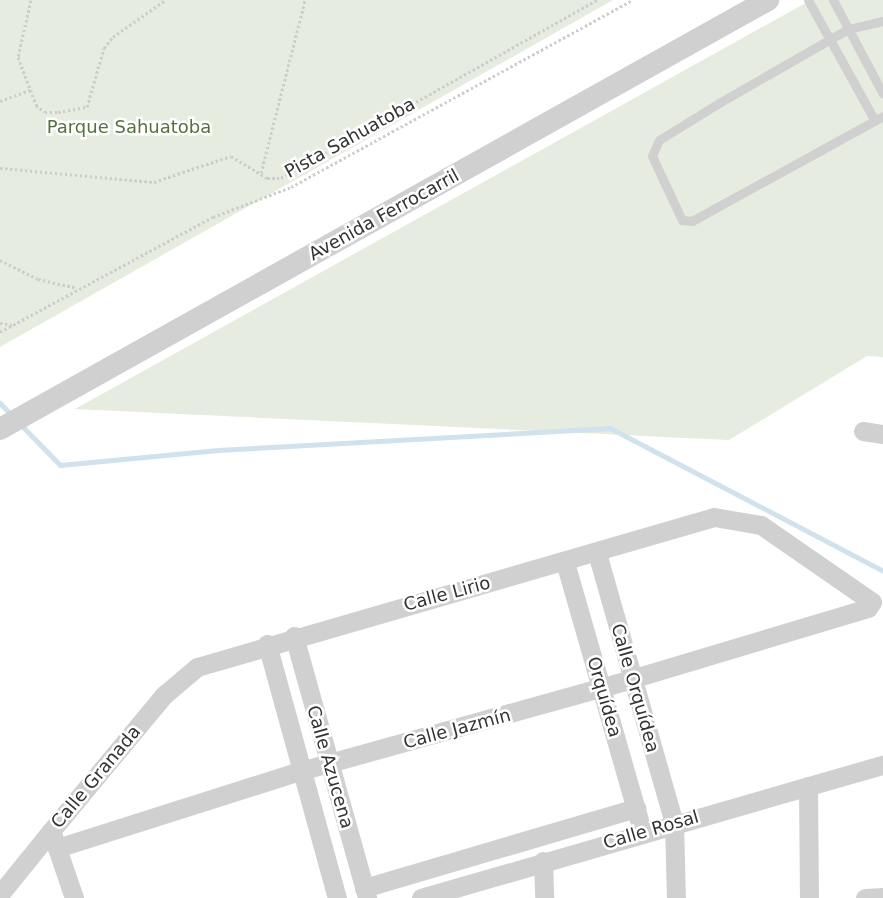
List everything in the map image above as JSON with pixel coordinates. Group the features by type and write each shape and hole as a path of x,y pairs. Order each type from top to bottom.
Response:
{"street":[{"name":"Avenida Ferrocarril","path":"0,429 768,0"},
{"path":"863,431 883,434"},
{"name":"Calle Lirio","path":"197,667 294,636 596,553 697,520 732,518 761,525 872,604"},
{"name":"Calle Orquídea","path":"596,553 674,823 676,898"},
{"name":"Orquídea","path":"564,562 643,832"},
{"name":"Calle Jazmín","path":"54,840 602,689 872,604"},
{"name":"Calle Azucena","path":"294,636 365,893"},
{"name":"Calle Azucena","path":"267,644 303,770 336,898"},
{"name":"Calle Granada","path":"0,894 54,840 164,695 197,667"},
{"name":"Calle Rosal","path":"421,898 674,823 883,765"},
{"path":"808,786 808,898"},
{"name":"Calle Rosal","path":"365,893 636,808"},
{"path":"54,840 74,898"},
{"path":"543,861 544,898"},
{"path":"865,898 883,897"}],"lane":[{"path":"808,0 830,39 879,118 692,222 682,220 652,156 659,140 830,39 848,29 883,21"},
{"path":"832,0 883,94"}],"path":[{"path":"31,0 18,57 31,90 45,112 87,107 104,48 113,37 165,0"},
{"path":"261,173 305,0"},
{"name":"Pista Sahuatoba","path":"0,168 154,182 231,156 261,173 280,178 597,0"},
{"path":"0,332 77,288 213,217 291,187 633,0"},
{"path":"0,101 31,90"},
{"path":"0,260 38,279 77,288"},
{"path":"0,323 13,325"}],"green space":[{"name":"Parque Sahuatoba","path":"0,0 613,0 0,347"},
{"path":"811,0 883,0 883,357 867,356 729,440 75,409"}],"waterway":[{"path":"0,403 12,416"},
{"path":"20,424 60,465 218,450 610,428 883,571"}]}
